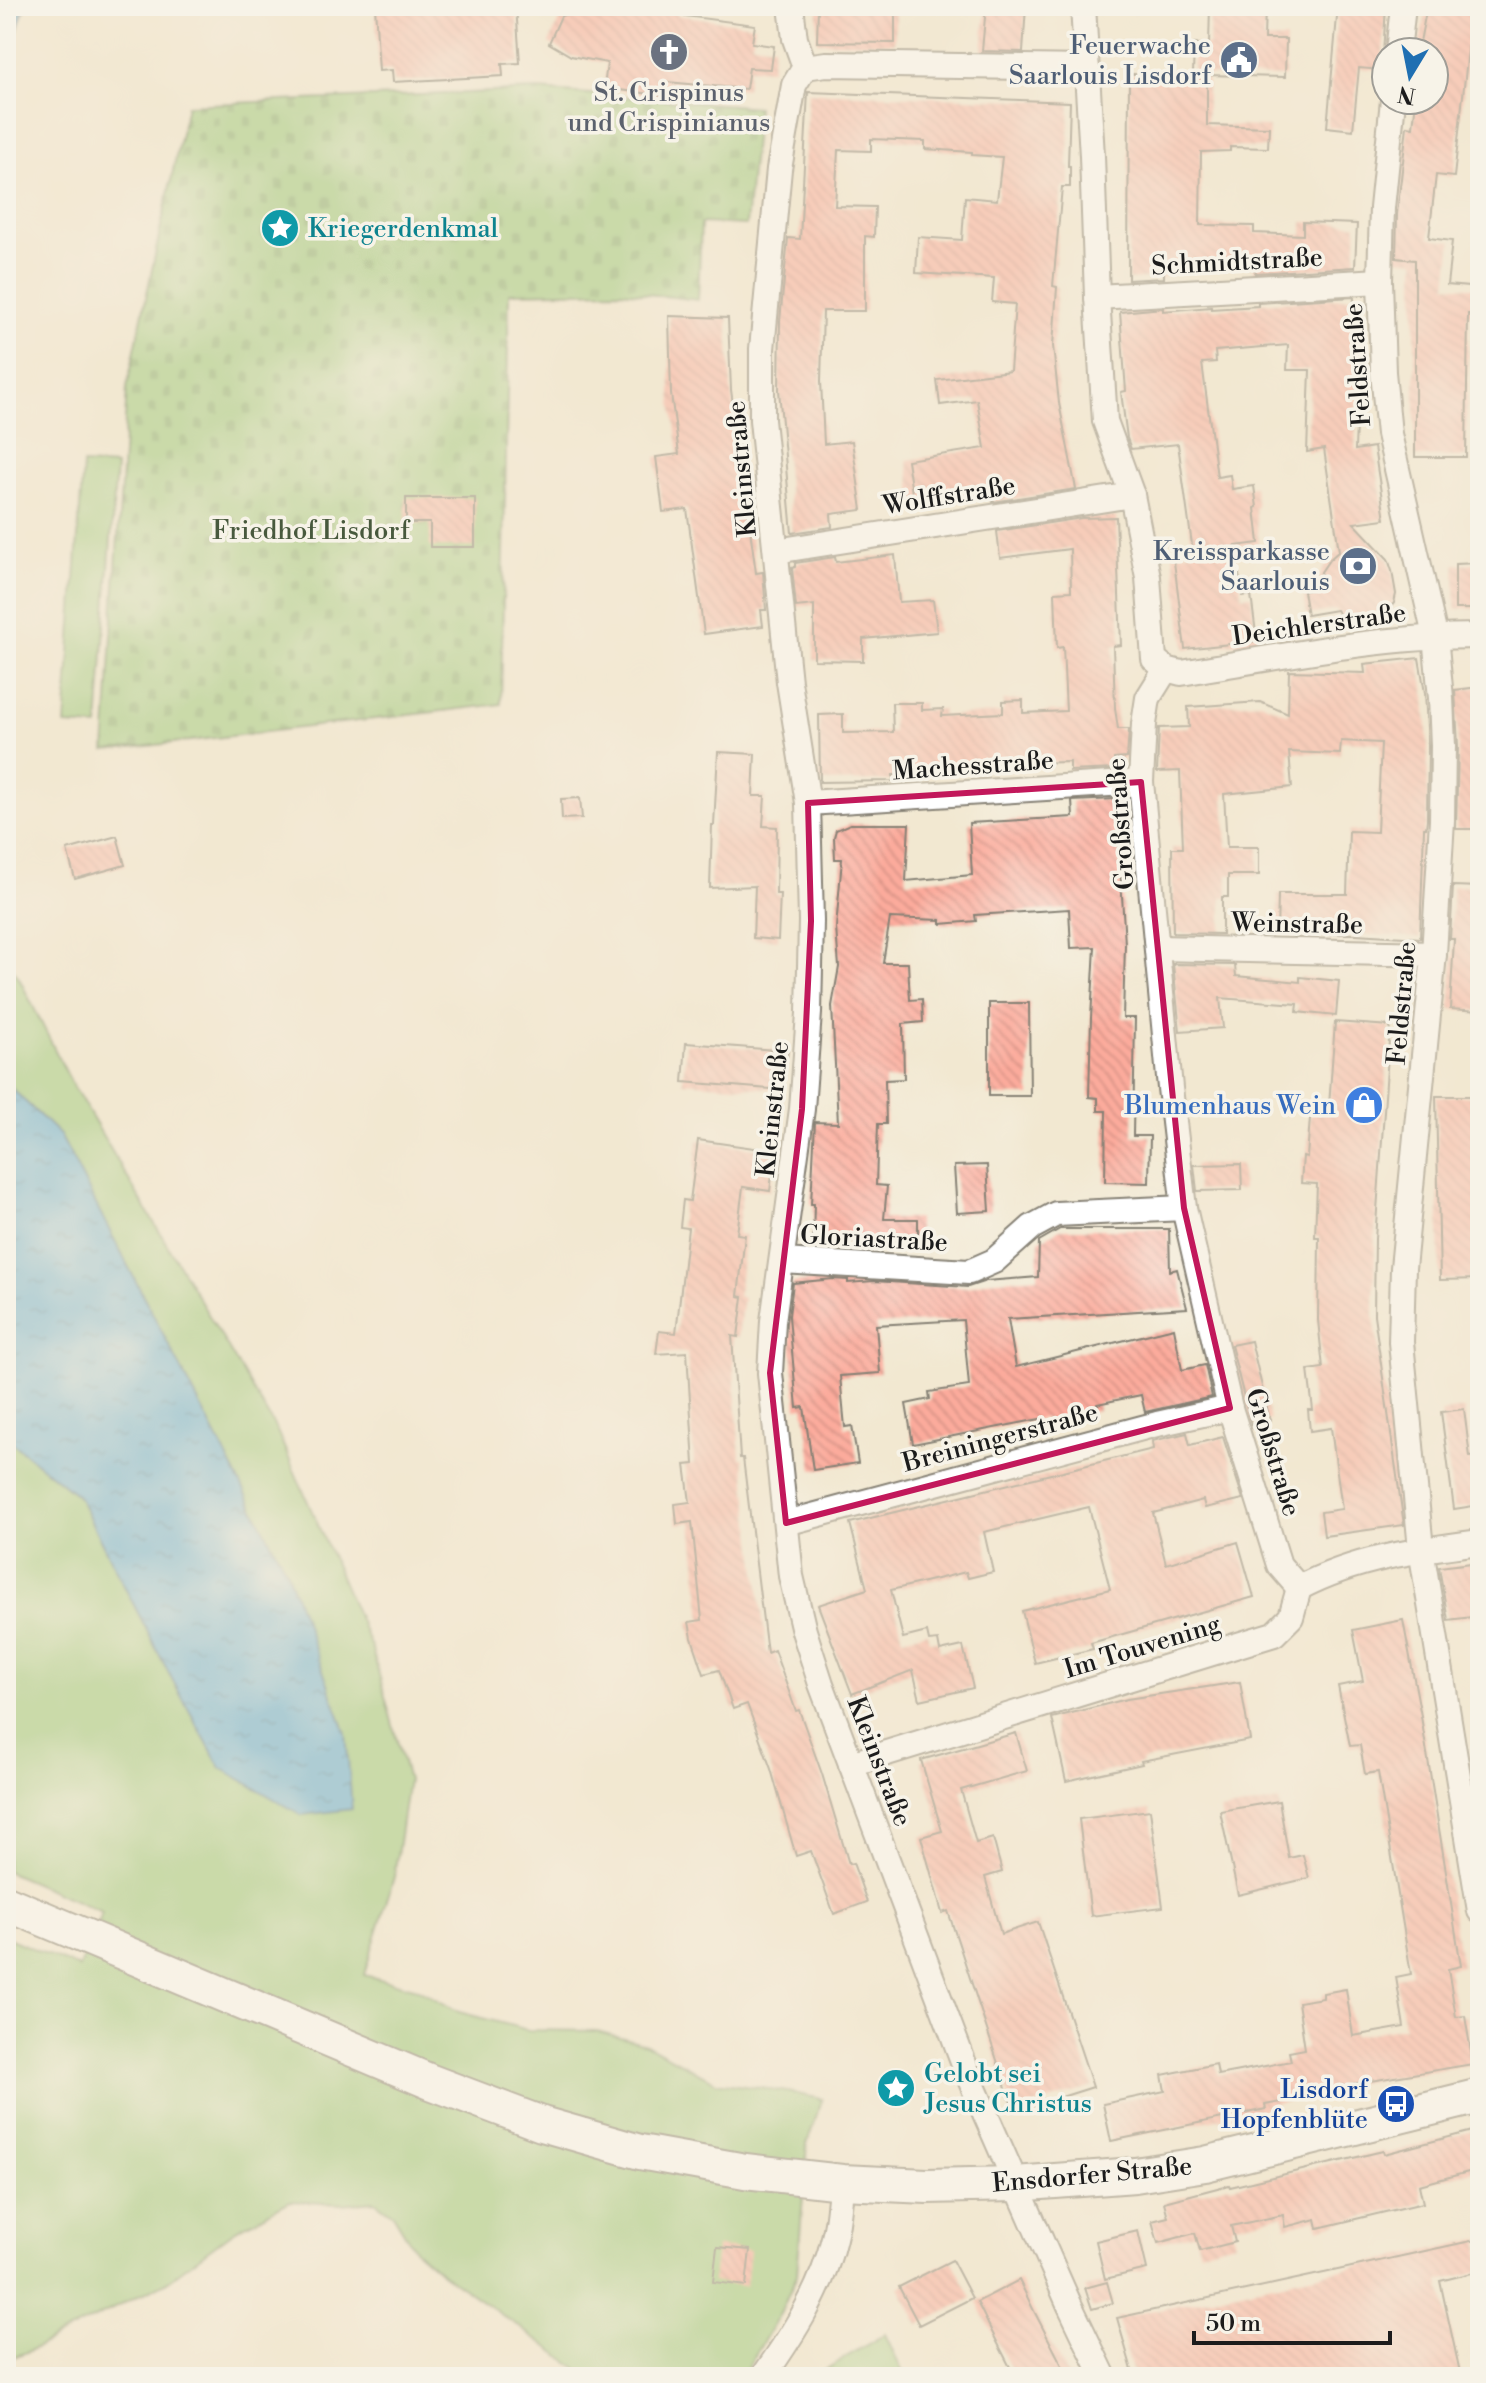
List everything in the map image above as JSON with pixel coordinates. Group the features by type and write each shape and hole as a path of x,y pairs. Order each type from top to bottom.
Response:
{"main road":[{"name":"Ensdorfer Straße","path":"6,1903 431,2082 542,2124 640,2152 745,2171 842,2182 927,2186 1015,2184 1135,2175 1205,2164 1480,2096"}],"street":[{"path":"791,6 795,39 805,67 826,64 1087,68"},
{"path":"1083,6 1105,421 1132,495 1148,577 1154,659 1166,669"},
{"path":"1400,36 1403,6"},
{"name":"Kleinstraße","path":"805,67 794,85 779,169 762,349 762,420 789,682 808,803 811,921 809,1013 802,1109 773,1321 770,1373 791,1576 821,1684 969,2077 1104,2377"},
{"name":"Feldstraße","path":"1391,116 1382,208 1380,281 1383,372 1389,434 1435,636 1443,761 1434,954 1403,1268 1401,1342 1421,1549 1480,1911"},
{"name":"Schmidtstraße","path":"1097,297 1380,281"},
{"name":"Wolffstraße","path":"776,551 1132,495"},
{"name":"Deichlerstraße","path":"1166,669 1181,673 1334,648 1435,636 1480,636"},
{"name":"Großstraße","path":"1166,669 1148,698 1141,782 1184,1208 1230,1408 1279,1565 1299,1588"},
{"name":"Machesstraße","path":"808,803 1141,782"},
{"name":"Weinstraße","path":"1158,948 1434,954"},
{"name":"Gloriastraße","path":"782,1261 969,1272 994,1261 1032,1227 1056,1214 1184,1208"},
{"name":"Breiningerstraße","path":"786,1523 1142,1428 1230,1408"},
{"path":"1299,1588 1346,1566 1421,1549 1480,1542"},
{"name":"Im Touvening","path":"851,1764 1274,1634 1291,1617 1299,1588"},
{"path":"763,2377 792,2336 820,2283 835,2238 842,2182"}],"highlighted area":[{"path":"1141,782 1184,1208 1230,1408 786,1523 770,1373 802,1109 811,921 808,803"}],"green space":[{"name":"Friedhof Lisdorf","path":"538,90 757,107 746,225 701,223 698,300 621,291 509,293 501,704 105,751 127,387 187,105"},
{"path":"83,464 116,466 98,727 65,725"},
{"path":"6,960 18,976 71,1082 277,1431 372,1649 408,1780 394,1877 364,1975 418,1989 459,2012 528,2030 597,2031 646,2044 716,2082 822,2099 807,2144 797,2275 781,2312 742,2377 585,2377 575,2366 439,2271 415,2250 393,2214 375,2201 341,2204 290,2201 234,2231 166,2282 6,2360 6,1937 79,1968 102,1912 6,1871 6,1438 78,1496 221,1768 287,1573 60,1135 6,1083"},
{"path":"885,2334 905,2377 813,2377"}],"water":[{"path":"6,6 25,6 6,66"},
{"path":"6,1083 60,1135 287,1573 346,1733 352,1809 302,1815 221,1768 78,1496 6,1438"}],"building":[{"path":"375,6 516,6 520,63 502,64 503,76 393,82 392,70 379,71"},
{"name":"St. Crispinus und Crispinianus","path":"594,6 679,6 677,15 755,25 752,43 774,46 771,69 749,68 746,89 667,82 666,96 604,88 607,63 571,56 549,43 561,16"},
{"path":"818,6 895,6 895,43 817,42"},
{"path":"986,6 1026,6 1023,52 982,51"},
{"path":"1210,6 1265,6 1264,39 1286,39 1285,77 1207,75 1207,125 1269,127 1268,148 1230,147 1230,151 1201,152 1200,225 1254,226 1254,233 1303,235 1303,222 1357,224 1355,267 1255,273 1254,266 1164,265 1164,278 1128,280 1129,74 1193,74 1194,44 1209,45"},
{"path":"1338,6 1386,6 1384,36 1370,36 1370,69 1359,68 1353,130 1327,127"},
{"path":"1427,6 1480,6 1480,42 1469,41 1454,177 1436,175 1429,238 1452,241 1447,285 1480,288 1480,314 1468,314 1466,457 1415,457 1415,260 1396,258 1397,214 1407,126 1413,127 1414,116 1450,116 1450,36 1421,36"},
{"path":"808,92 1070,102 1070,187 1062,187 1053,286 1057,287 1053,346 1059,403 1076,489 993,502 992,495 914,506 907,460 985,448 977,400 940,405 937,380 1010,371 1015,304 992,302 994,278 916,273 918,237 962,240 965,197 997,200 1002,157 925,149 925,141 871,139 871,151 838,150 835,206 875,207 874,237 865,236 865,311 823,311 821,381 824,444 852,441 862,510 831,514 832,527 792,533 779,390 780,321 788,238 800,239"},
{"path":"1354,297 1352,354 1357,354 1358,370 1355,450 1374,447 1385,519 1354,523 1388,559 1396,594 1394,603 1385,614 1370,620 1342,618 1336,610 1307,615 1303,591 1318,588 1321,572 1339,551 1324,449 1307,452 1310,370 1287,370 1288,345 1215,351 1216,362 1202,363 1217,477 1230,475 1232,489 1254,486 1259,543 1235,546 1242,596 1251,595 1257,641 1185,649 1173,554 1193,552 1178,444 1131,449 1121,392 1126,391 1120,312 1258,306 1258,303"},
{"path":"669,316 728,318 731,390 756,573 763,572 766,610 761,610 763,626 704,634 687,509 663,512 656,457 679,454 671,394"},
{"path":"406,498 475,498 475,547 430,547 430,523 406,523"},
{"path":"1116,517 1121,645 1113,646 1115,708 1118,729 1129,729 1127,758 1114,759 1115,769 1070,771 1070,762 1023,763 1024,768 1005,769 1005,764 922,767 923,775 893,775 893,781 820,782 819,715 843,714 843,733 893,732 892,703 922,703 922,710 943,709 942,716 1003,713 1003,701 1023,700 1023,713 1066,711 1063,647 1057,648 1055,592 1071,591 1070,549 1000,558 997,531 1082,518"},
{"path":"895,555 899,602 933,600 937,632 863,639 863,661 814,660 814,605 796,607 792,568 795,563 835,557 836,562"},
{"path":"1480,563 1480,609 1455,609 1455,564"},
{"path":"1419,658 1425,693 1428,746 1420,938 1277,934 1278,894 1347,894 1349,831 1377,832 1381,743 1341,741 1340,754 1289,752 1292,787 1224,794 1227,847 1259,847 1259,875 1228,875 1228,897 1222,897 1222,934 1173,933 1172,848 1183,848 1180,771 1157,772 1159,728 1189,727 1188,707 1260,702 1288,714 1289,671 1365,673 1364,664"},
{"path":"1480,687 1480,829 1456,829 1458,746 1455,690"},
{"path":"718,752 755,754 753,796 765,796 763,826 777,827 776,894 780,894 778,940 753,938 755,886 710,888"},
{"path":"580,798 582,818 562,819 561,799"},
{"path":"1116,799 1125,944 1123,1018 1135,1018 1133,1136 1150,1136 1149,1183 1105,1182 1106,1111 1098,1111 1098,1098 1089,1097 1095,947 1071,948 1069,909 975,915 976,921 941,924 941,920 890,918 883,963 908,963 910,1000 922,999 923,1022 903,1024 904,1079 885,1080 886,1124 878,1124 876,1185 887,1186 884,1219 918,1219 918,1242 813,1240 814,1204 811,1204 815,1122 838,1123 832,1006 839,967 836,928 842,859 835,859 836,830 850,824 909,824 906,881 972,875 969,823 1073,817 1072,801"},
{"path":"117,836 125,865 75,879 67,850"},
{"path":"1453,886 1480,887 1480,1011 1450,1009"},
{"path":"1173,964 1235,965 1236,976 1300,982 1300,977 1339,981 1336,1016 1297,1012 1298,1004 1220,998 1223,1028 1180,1031"},
{"path":"989,1003 1029,1003 1030,1096 989,1096"},
{"path":"1335,1022 1390,1026 1375,1239 1374,1315 1404,1525 1324,1536 1321,1512 1342,1509 1331,1428 1310,1431 1308,1410 1313,1410 1308,1370 1323,1368 1318,1320 1319,1237 1315,1237 1317,1184 1301,1183 1303,1156 1307,1157 1311,1105 1329,1106"},
{"path":"686,1043 788,1051 783,1090 683,1082"},
{"path":"1436,1096 1480,1096 1480,1279 1440,1280"},
{"path":"698,1140 775,1151 770,1191 743,1187 737,1234 745,1235 738,1296 743,1297 738,1337 732,1336 740,1458 743,1458 767,1653 774,1650 796,1711 799,1710 849,1864 853,1863 867,1902 834,1914 811,1851 796,1856 771,1769 747,1704 733,1709 719,1670 704,1674 689,1622 702,1620 692,1522 677,1524 675,1504 690,1502 685,1465 694,1464 687,1352 656,1354 659,1331 676,1333 688,1228 680,1227 683,1200 690,1201"},
{"path":"1241,1164 1242,1190 1197,1191 1194,1165"},
{"path":"987,1165 990,1211 957,1213 954,1166"},
{"path":"1060,1229 1169,1229 1170,1271 1177,1269 1187,1308 1008,1319 1016,1367 1174,1328 1182,1370 1205,1365 1212,1397 1145,1412 1141,1395 1097,1404 1098,1410 1046,1423 1045,1418 913,1444 906,1404 930,1399 929,1392 969,1386 963,1320 876,1325 880,1373 840,1376 845,1427 852,1426 858,1463 813,1470 804,1407 797,1408 789,1316 793,1283 833,1279 848,1280 848,1283 874,1281 968,1287 986,1281 1038,1277 1039,1241"},
{"path":"1251,1341 1270,1420 1251,1425 1231,1345"},
{"path":"1464,1409 1470,1457 1480,1456 1480,1505 1454,1509 1441,1412"},
{"path":"1187,1433 1190,1445 1223,1437 1243,1499 1205,1508 1203,1500 1153,1513 1166,1564 1238,1542 1254,1597 1091,1643 1093,1649 1035,1663 1022,1611 1110,1589 1089,1507 984,1532 993,1572 968,1578 966,1572 891,1590 903,1638 927,1632 929,1641 938,1640 940,1651 963,1646 973,1688 920,1700 913,1670 852,1694 818,1605 867,1589 850,1523 1153,1449 1152,1441"},
{"path":"1480,1562 1480,1616 1448,1620 1439,1567"},
{"path":"1403,1620 1461,1966 1448,1969 1456,2017 1465,2016 1473,2064 1334,2087 1335,2092 1265,2105 1266,2109 1111,2141 1103,2104 1165,2091 1162,2075 1216,2064 1218,2075 1291,2061 1289,2052 1305,2049 1298,2002 1323,1998 1323,1993 1346,1989 1353,2036 1404,2027 1396,1977 1411,1974 1378,1772 1365,1774 1360,1745 1350,1746 1338,1686 1363,1681 1353,1630"},
{"path":"1240,1682 1250,1740 1141,1761 1142,1764 1066,1781 1052,1718 1127,1699"},
{"path":"1016,1733 1027,1771 961,1790 976,1843 993,1838 1002,1872 985,1877 1001,1934 1038,1922 1093,2087 1014,2112 948,1911 942,1913 921,1837 942,1831 921,1760"},
{"path":"1279,1801 1289,1858 1303,1855 1309,1878 1238,1895 1220,1811"},
{"path":"1150,1810 1163,1907 1091,1916 1079,1819"},
{"path":"1480,2129 1480,2169 1419,2185 1423,2203 1318,2228 1316,2219 1285,2227 1283,2215 1231,2226 1235,2242 1200,2251 1195,2233 1158,2243 1152,2221 1168,2217 1164,2202 1383,2151 1384,2154"},
{"path":"1138,2231 1147,2269 1105,2279 1096,2241"},
{"path":"1480,2239 1480,2271 1440,2281 1461,2377 1134,2377 1117,2318"},
{"path":"717,2247 750,2250 746,2286 713,2282"},
{"path":"952,2260 972,2298 919,2325 899,2287"},
{"path":"1019,2280 1068,2377 1015,2377 992,2332 977,2302"},
{"path":"1107,2282 1113,2303 1092,2309 1085,2288"}],"place":[{"name":"St. Crispinus und Crispinianus","path":"669,52"},
{"name":"Feuerwache Saarlouis Lisdorf","path":"1239,60"},
{"name":"Kriegerdenkmal","path":"280,228"},
{"name":"Kreissparkasse Saarlouis","path":"1358,566"},
{"name":"Blumenhaus Wein","path":"1364,1105"},
{"name":"Gelobt sei Jesus Christus","path":"896,2088"},
{"name":"Lisdorf Hopfenblüte","path":"1396,2104"}]}
